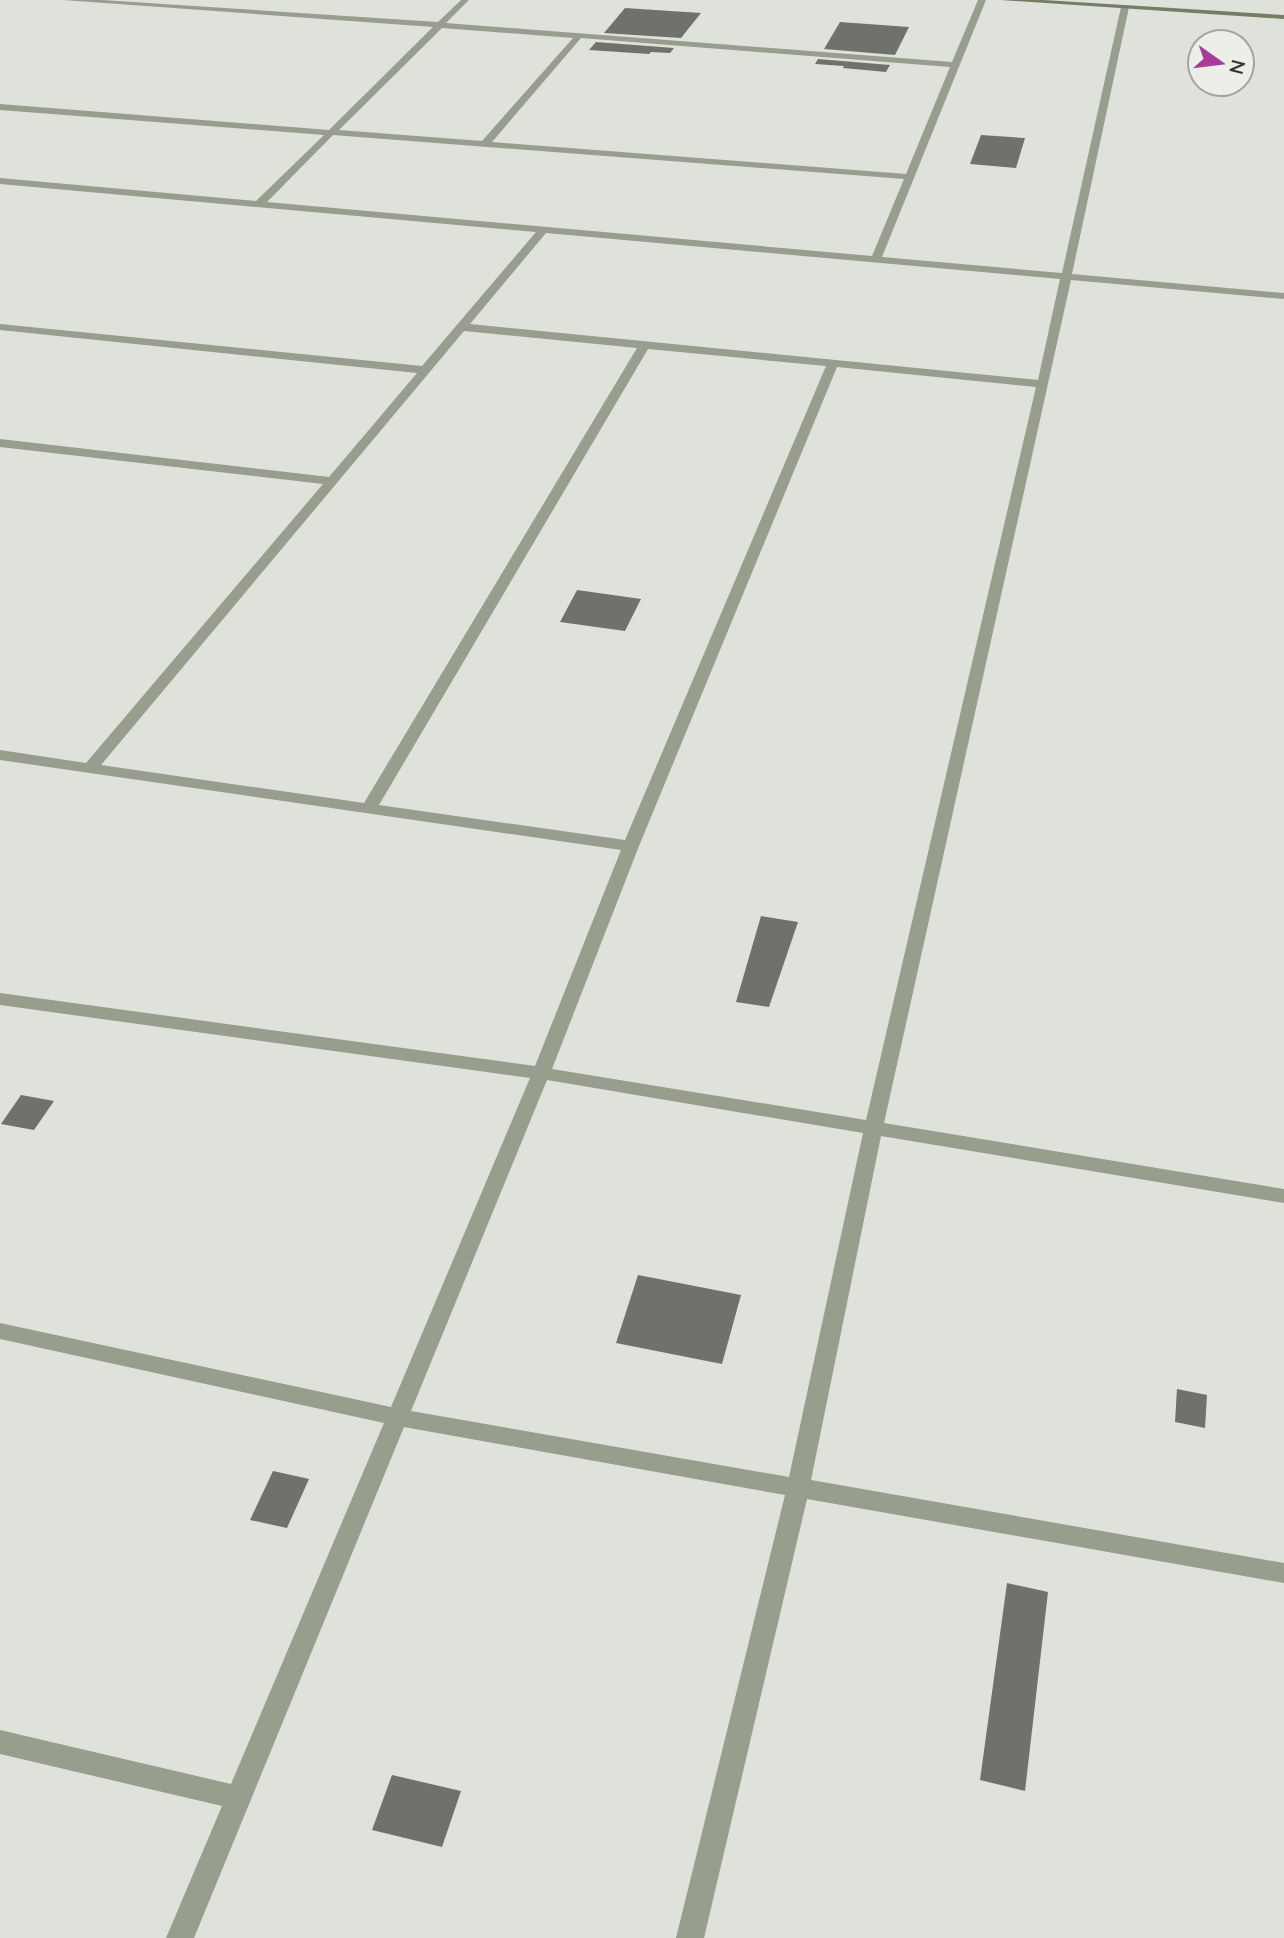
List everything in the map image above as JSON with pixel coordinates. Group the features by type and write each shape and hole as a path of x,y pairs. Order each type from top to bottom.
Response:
{"main road":[{"path":"1005,0 1284,17"}],"street":[{"path":"67,0 440,25 956,65"},
{"path":"259,204 465,0"},
{"path":"876,259 982,0"},
{"path":"690,1938 798,1487 873,1129 1043,384 1125,7"},
{"path":"484,145 579,36"},
{"path":"0,107 909,177"},
{"path":"0,181 1284,296"},
{"path":"90,768 544,229"},
{"path":"0,327 425,370"},
{"path":"461,327 1043,384"},
{"path":"369,808 644,345"},
{"path":"180,1938 833,364"},
{"path":"0,443 332,481"},
{"path":"0,755 631,846"},
{"path":"0,999 541,1073 1284,1196"},
{"path":"0,1331 395,1417 1284,1573"},
{"path":"0,1742 238,1798"}],"building":[{"path":"625,8 701,13 681,38 604,33"},
{"path":"840,22 909,27 895,55 824,49"},
{"path":"596,42 674,48 670,53 649,54 589,50"},
{"path":"818,59 890,65 886,72 815,64"},
{"path":"981,135 1025,138 1016,168 970,164"},
{"path":"577,590 641,599 625,631 560,622"},
{"path":"761,916 798,922 769,1007 736,1002"},
{"path":"21,1095 54,1101 34,1130 1,1124"},
{"path":"638,1275 741,1295 722,1364 616,1343"},
{"path":"1177,1389 1207,1395 1205,1428 1175,1422"},
{"path":"273,1471 309,1479 287,1528 250,1520"},
{"path":"1007,1583 1048,1592 1025,1791 980,1780"},
{"path":"392,1775 461,1791 442,1847 372,1830"}]}
